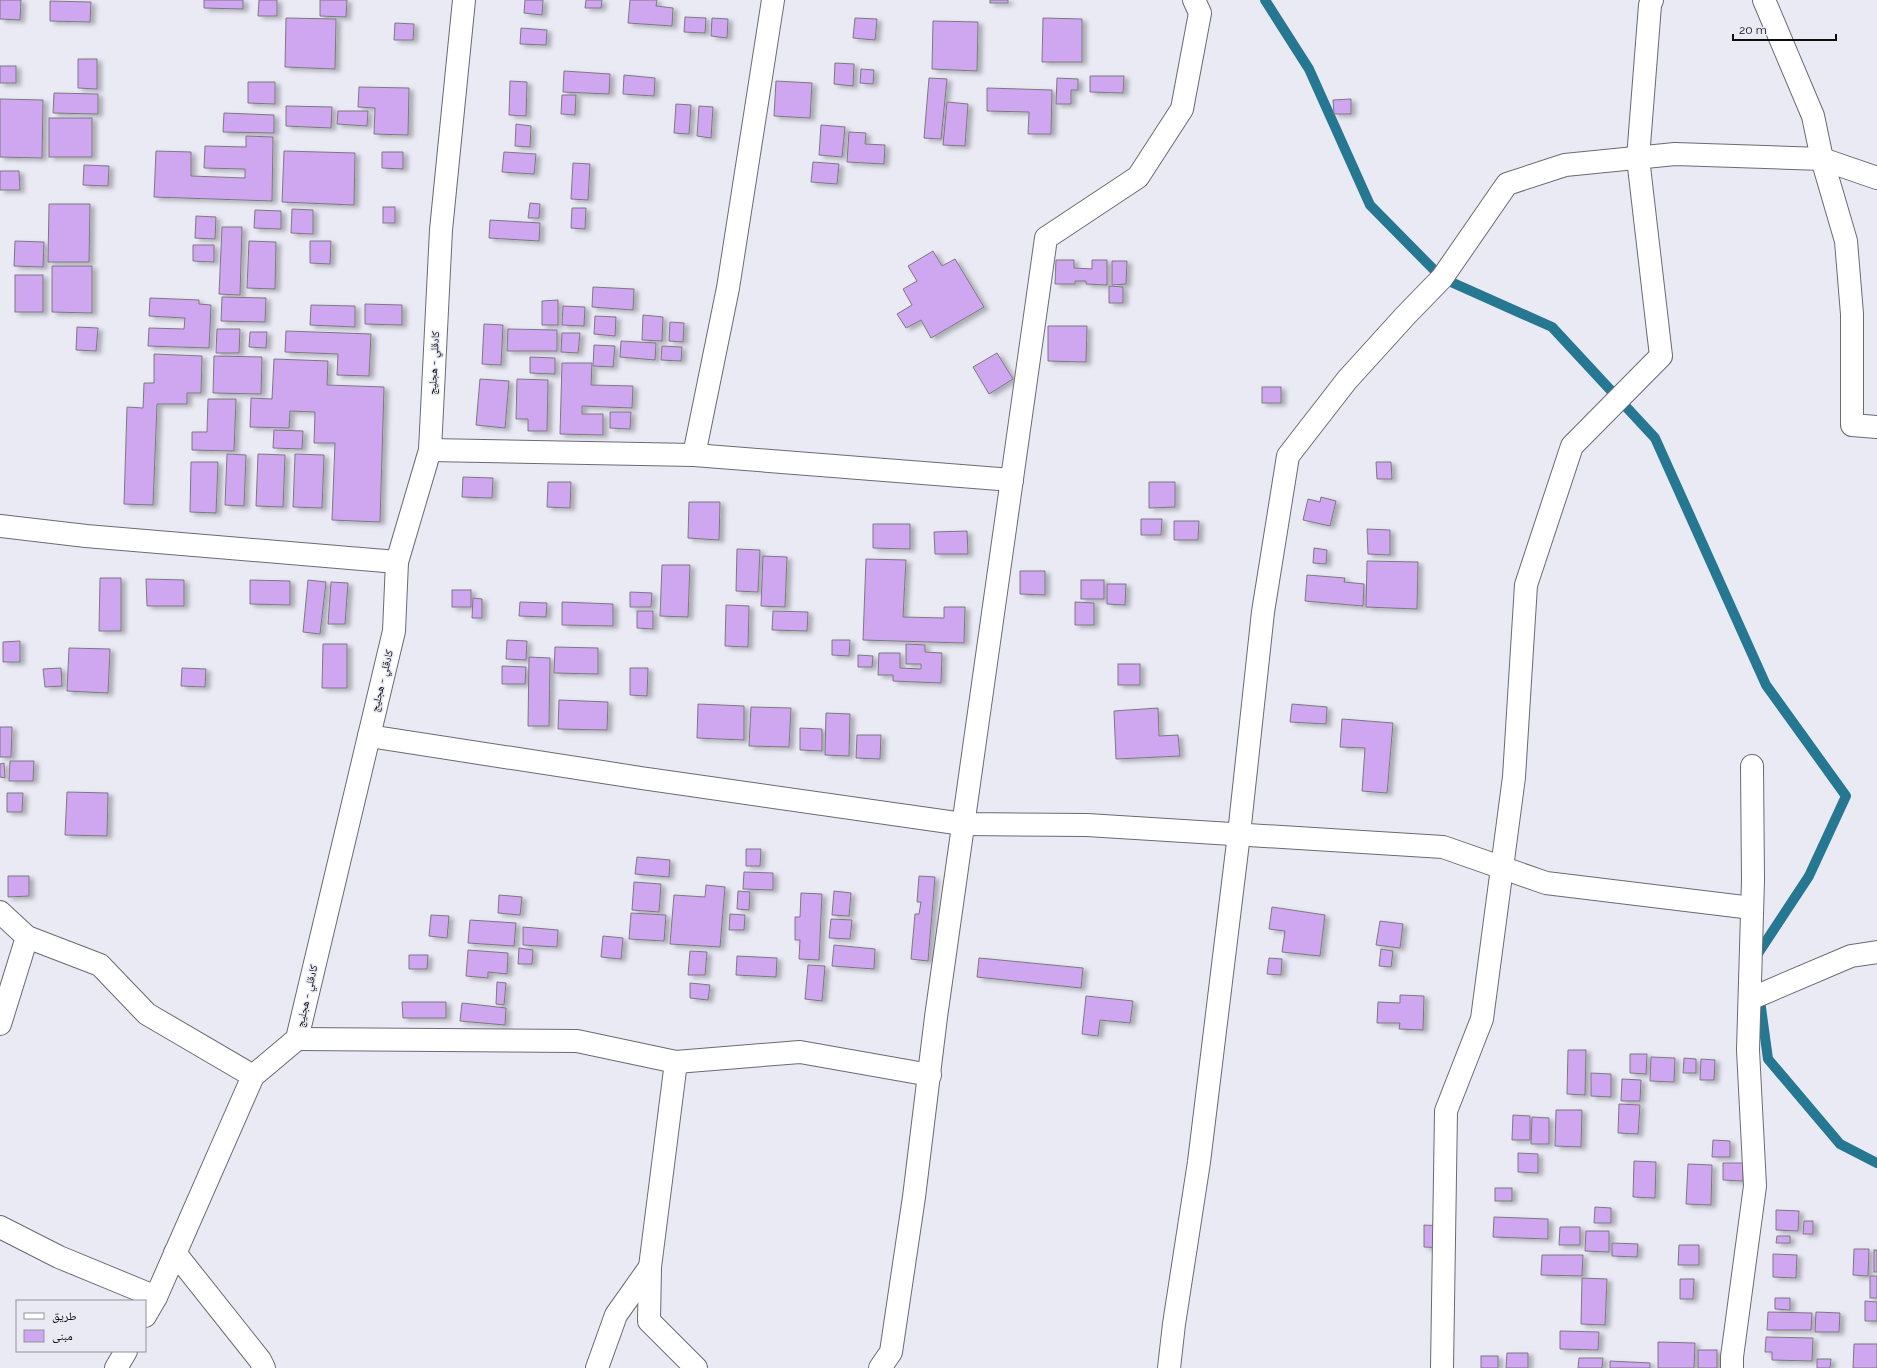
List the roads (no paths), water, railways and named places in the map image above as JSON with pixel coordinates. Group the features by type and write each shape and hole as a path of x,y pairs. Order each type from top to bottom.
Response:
{"street":[{"name":"كادقلي - هجليج","path":"146,1314 156,1297 252,1076 297,1039 394,632 397,562 430,450 441,230 464,0"},
{"path":"694,455 728,288 773,0"},
{"path":"880,1368 891,1352 914,1197 963,824 1046,238 1138,177 1182,109 1200,13 1194,0"},
{"path":"1442,1368 1446,1111 1482,1019 1514,777 1526,585 1572,446 1661,356 1638,158 1650,5 1652,0"},
{"path":"1764,0 1813,116 1822,159 1846,241 1852,314 1852,424 1877,427"},
{"path":"1169,1368 1199,1162 1239,834 1263,612 1288,456 1347,380 1442,278 1507,184 1565,164 1675,154 1822,159 1877,178"},
{"path":"430,450 694,455 1012,480"},
{"path":"0,526 86,536 397,562"},
{"path":"369,736 641,778 963,824 1087,825 1443,847 1546,883 1752,908"},
{"path":"1732,1368 1732,1357 1755,1186 1748,1050 1752,908 1752,766"},
{"path":"0,912 27,937 100,965 147,1014 252,1076"},
{"path":"0,1024 27,937"},
{"path":"1750,999 1851,956 1877,952"},
{"path":"297,1039 577,1041 676,1062 800,1052 930,1075"},
{"path":"676,1062 650,1267 649,1321 696,1368"},
{"path":"0,1227 59,1258 156,1297"},
{"path":"175,1253 260,1360 264,1368"},
{"path":"597,1368 616,1315 650,1267"},
{"path":"116,1368 125,1352"}],"waterway":[{"path":"1265,0 1309,69 1370,205 1442,278 1552,327 1655,438 1766,685 1846,796 1809,876 1755,958"},
{"path":"1759,993 1768,1059 1840,1144 1877,1163"}]}
